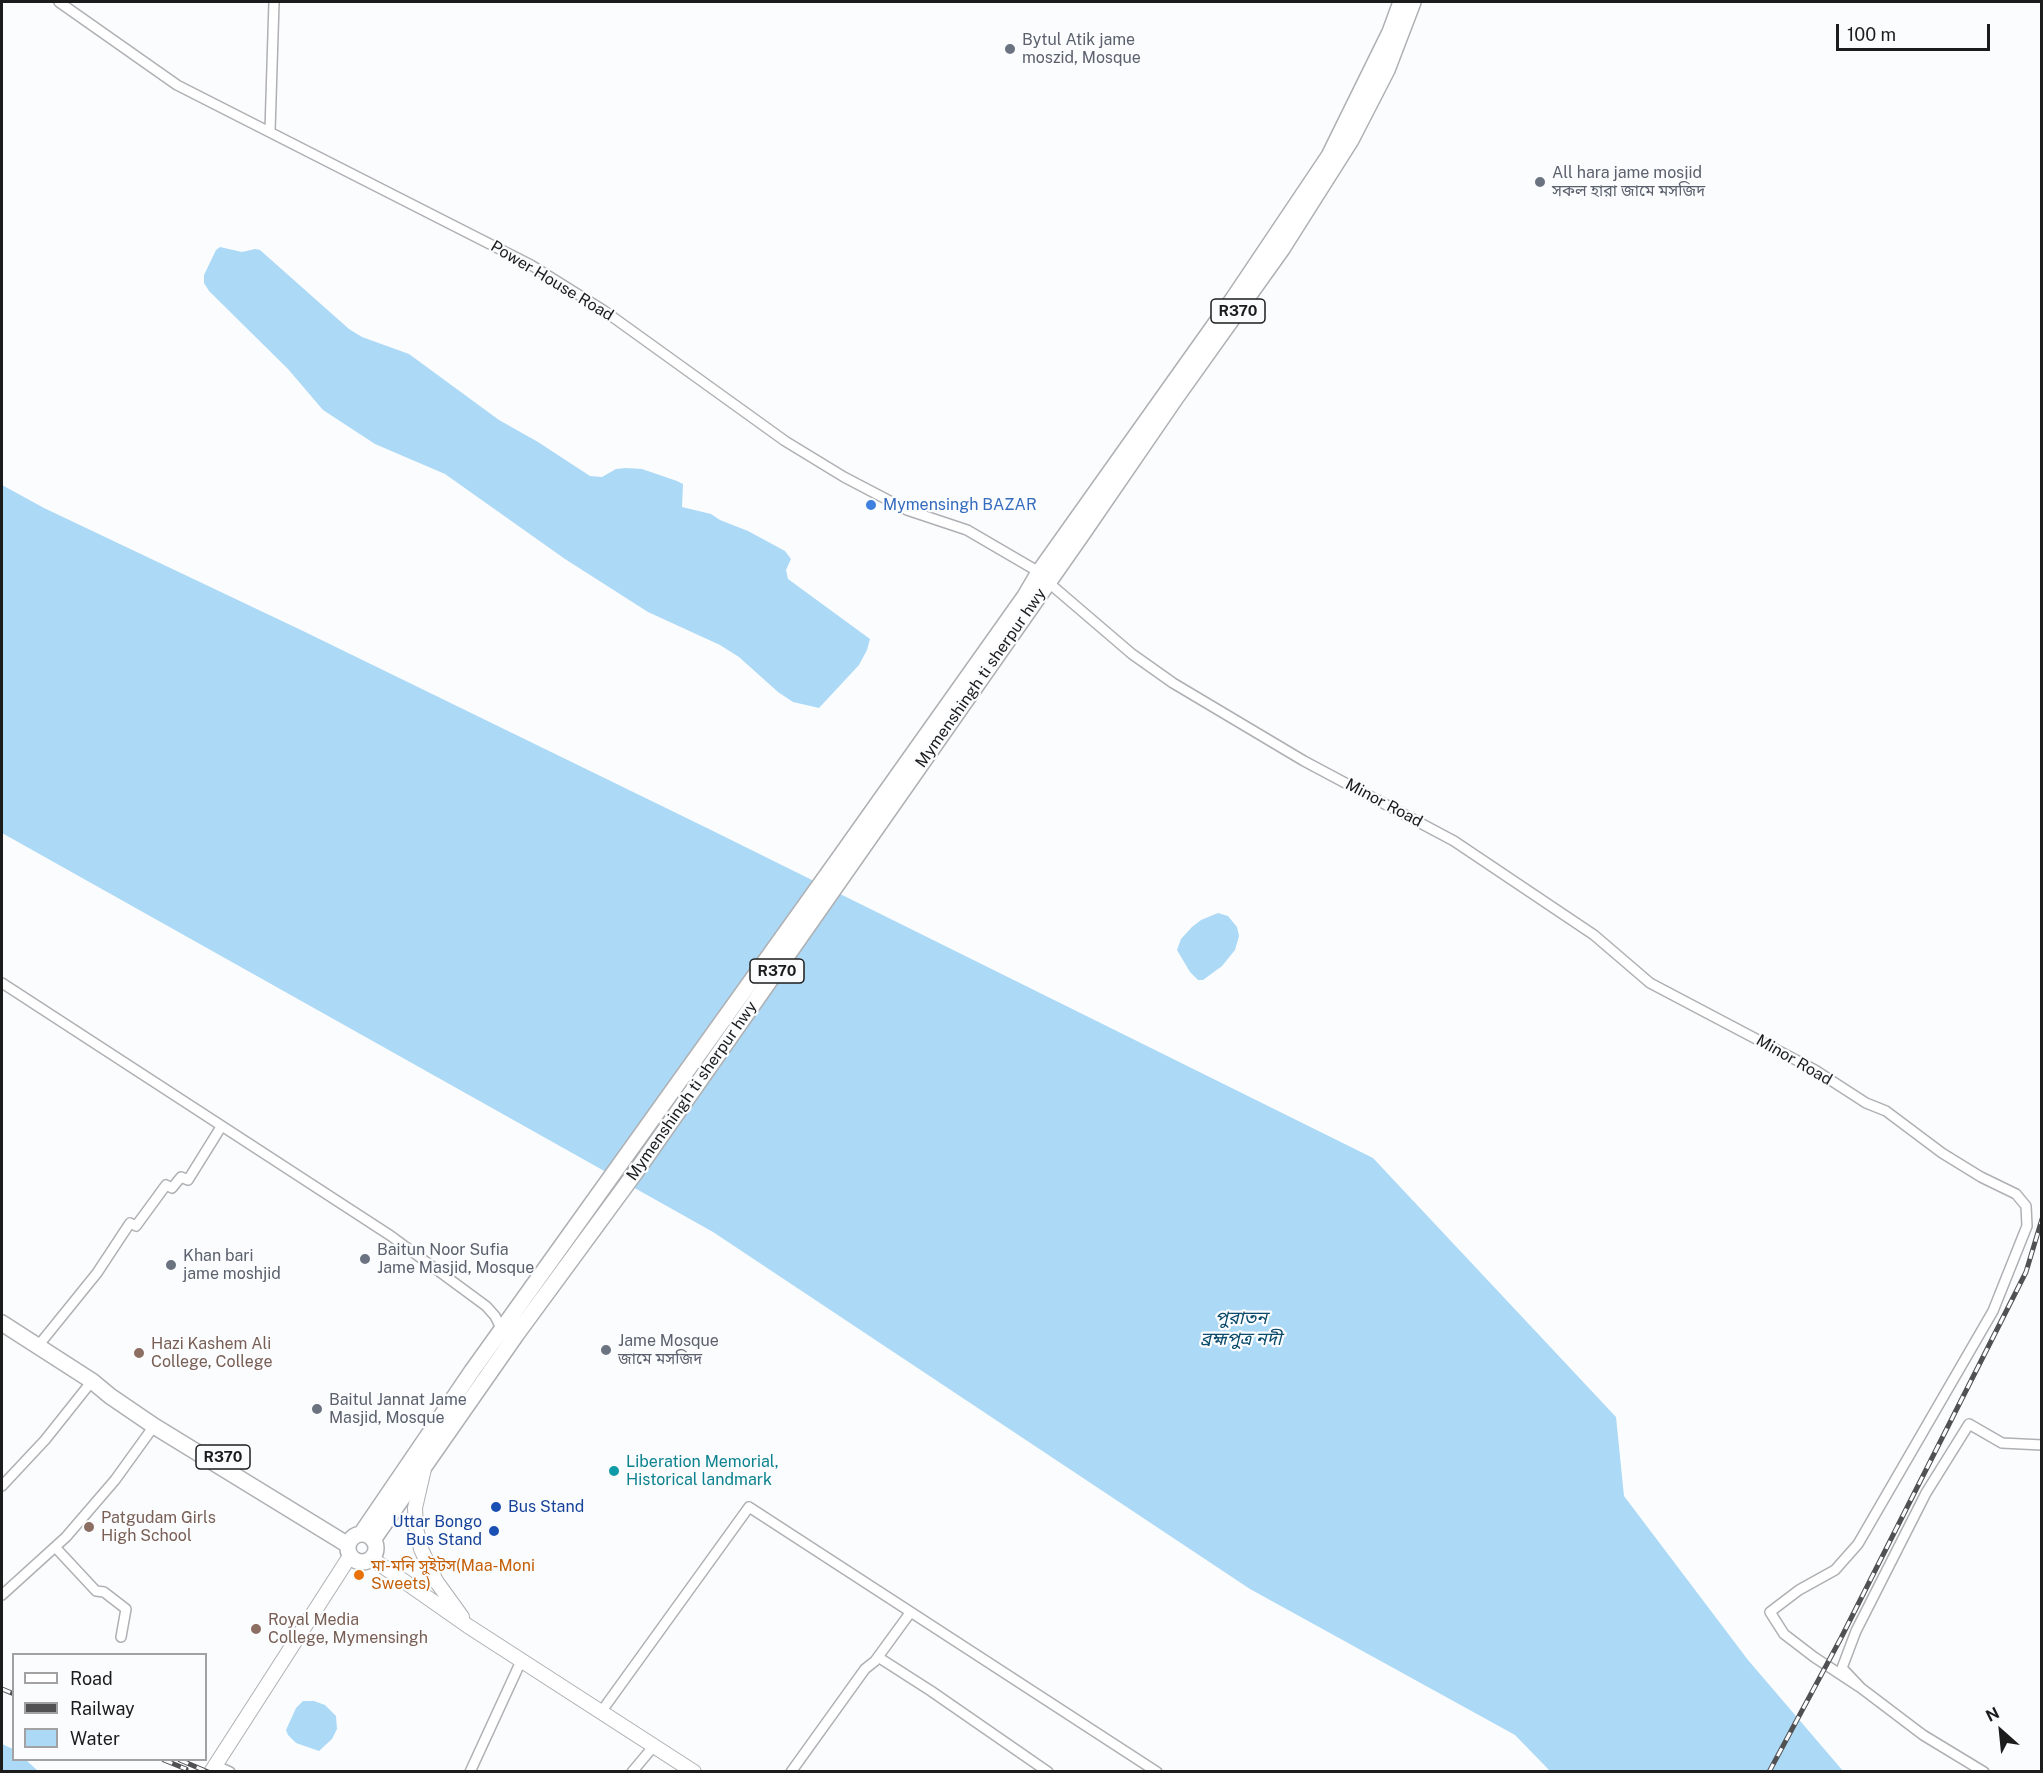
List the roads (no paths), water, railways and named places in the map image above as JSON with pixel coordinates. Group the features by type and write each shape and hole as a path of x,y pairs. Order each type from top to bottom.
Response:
{"main road":[{"name":"Mymenshingh ti sherpur hwy","path":"508,1331 1029,600 1233,299 1329,156 1390,32 1401,2"},
{"name":"Mymenshingh ti sherpur hwy","path":"1044,577 1282,249 1332,171 1387,70 1413,2"},
{"name":"R370","path":"2,1323 92,1381 154,1426 357,1543"},
{"path":"357,1543 424,1469 508,1331"},
{"path":"213,1768 357,1543 508,1331"},
{"name":"R370","path":"92,1381 115,1390 357,1543"},
{"path":"424,1469 416,1508 416,1528 421,1549 436,1581 468,1626"},
{"path":"357,1543 375,1550 371,1558 468,1626 522,1659 688,1770"}],"street":[{"name":"Power House Road","path":"59,2 177,85 531,265 603,310 785,441 844,477 908,510 967,530 1044,577"},
{"path":"270,131 274,2"},
{"name":"Minor Road","path":"1044,577 1132,654 1173,683 1304,760 1454,841 1594,935 1650,983 1815,1070 1866,1103 1886,1111 1942,1153 1981,1177 2016,1194 2026,1206 2027,1226 1993,1311 1858,1545 1835,1570 1799,1590 1770,1612 1784,1634 1861,1688"},
{"path":"2,983 419,1257 486,1306 508,1331"},
{"path":"38,1346 97,1273 130,1223 136,1226 166,1185 172,1188 181,1177 188,1180 221,1127"},
{"path":"2,1486 45,1440 92,1381"},
{"path":"1984,1772 1923,1735 1861,1688 1842,1668 1856,1631 1926,1493 1969,1424 2002,1443 2042,1445"},
{"path":"2,1595 66,1537 115,1480 154,1426"},
{"path":"601,1712 748,1507 1157,1772"},
{"path":"55,1547 96,1591 104,1592 126,1609 121,1637"},
{"path":"791,1772 865,1669 878,1657 910,1613"},
{"path":"878,1657 1048,1772"},
{"path":"470,1772 522,1659"},
{"path":"632,1772 654,1747"},
{"path":"213,1768 230,1772"}],"water":[{"path":"220,247 242,252 260,250 349,329 362,337 409,354 499,420 590,476 602,477 616,469 642,469 683,484 682,507 711,514 785,551 791,559 786,570 788,579 870,639 859,665 819,708 793,702 778,692 739,657 720,645 648,612 565,559 445,474 375,444 323,410 288,369 209,291 204,283 204,275 216,250"},
{"name":"পুরাতন ব্রহ্মপুত্র নদী","path":"2,485 44,508 303,631 707,828 1373,1158 1616,1417 1624,1496 1748,1660 1843,1771 1550,1771 1515,1735 1250,1589 713,1232 2,833"},
{"path":"1218,913 1228,916 1237,927 1239,936 1235,950 1222,966 1203,980 1198,980 1190,972 1177,950 1181,939 1192,927 1201,920"},
{"path":"303,1701 314,1701 325,1705 336,1716 337,1729 332,1739 319,1751 296,1743 286,1730 296,1708"},
{"path":"2,1744 12,1749 12,1761 27,1761 38,1771 2,1771"}],"railway":[{"path":"1769,1772 1841,1638 2026,1272 2042,1219"},
{"path":"2,1689 12,1693"},
{"path":"166,1761 186,1769"},
{"path":"182,1761 208,1772"}],"place":[{"name":"Bytul Atik jame moszid, Mosque","path":"1010,49"},
{"name":"All hara jame mosjid সকল হারা জামে মসজিদ","path":"1540,182"},
{"name":"Mymensingh BAZAR","path":"871,505"},
{"name":"Baitun Noor Sufia Jame Masjid, Mosque","path":"365,1259"},
{"name":"Khan bari jame moshjid","path":"171,1265"},
{"name":"Jame Mosque জামে মসজিদ","path":"606,1350"},
{"name":"Hazi Kashem Ali College, College","path":"139,1353"},
{"name":"Baitul Jannat Jame Masjid, Mosque","path":"317,1409"},
{"name":"Liberation Memorial, Historical landmark","path":"614,1471"},
{"name":"Bus Stand","path":"496,1507"},
{"name":"Patgudam Girls High School","path":"89,1527"},
{"name":"Uttar Bongo Bus Stand","path":"494,1531"},
{"name":"মা-মনি সুইটস(Maa-Moni Sweets)","path":"359,1575"},
{"name":"Royal Media College, Mymensingh","path":"256,1629"}]}
